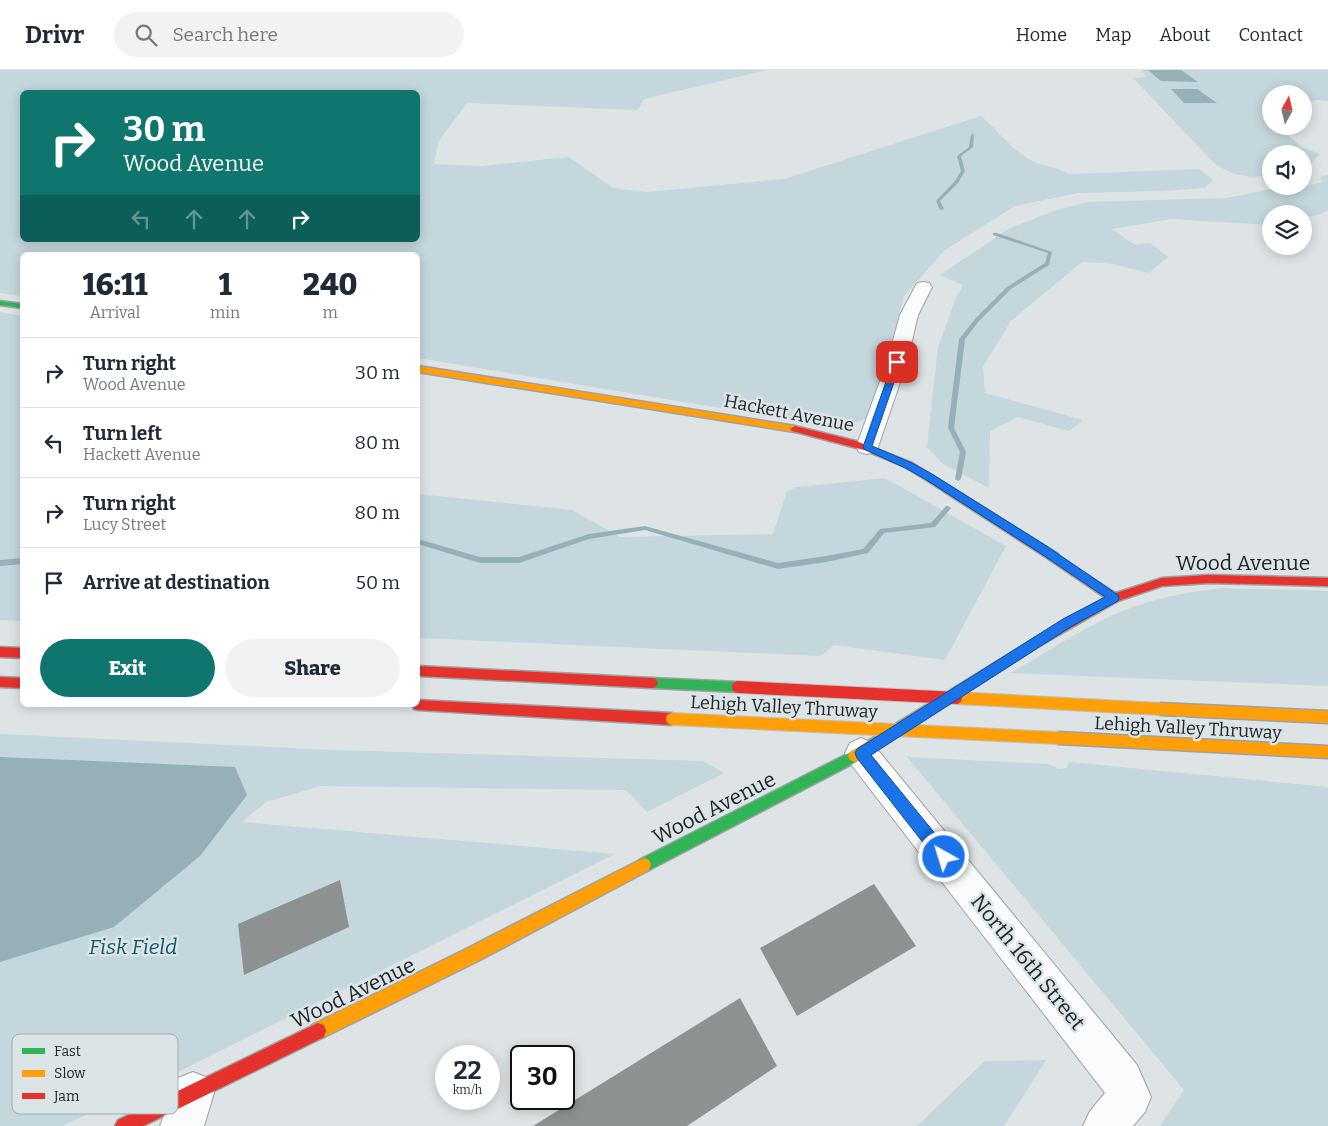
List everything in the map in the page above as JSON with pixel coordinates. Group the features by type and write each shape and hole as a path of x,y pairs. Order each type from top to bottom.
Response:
{"main road":[{"path":"0,303 20,306"},
{"name":"Hackett Avenue","path":"420,369 791,428 867,447 909,465 1044,550 1114,598"},
{"name":"Wood Avenue","path":"188,1109 472,955 861,753 1068,623 1114,598 1162,582 1248,578 1328,582"},
{"path":"0,652 20,653"},
{"name":"Lehigh Valley Thruway","path":"420,672 1328,717"},
{"path":"0,682 20,684"},
{"name":"Lehigh Valley Thruway","path":"420,705 1328,752"},
{"name":"Wood Avenue","path":"124,1126 169,1114"}],"street":[{"path":"867,447 897,362 909,315 923,287"},
{"name":"North 16th Street","path":"861,753 1122,1080 1130,1097 1105,1126"}],"green space":[{"path":"0,70 767,70 644,99 638,110 467,103 438,142 434,164 482,166 569,157 613,188 646,192 784,179 981,116 1027,158 1070,174 1200,169 1213,180 1205,188 1078,193 1015,206 945,250 904,296 871,416 861,421 835,427 420,358 420,252 20,252 20,296 0,293"},
{"path":"1142,70 1328,70 1328,101 1312,101 1312,85 1262,85 1262,135 1287,135 1299,145 1262,145 1262,176 1252,177 1234,174 1216,165 1133,78 1146,77"},
{"path":"1312,151 1320,154 1312,163"},
{"path":"1328,175 1328,210 1321,214 1312,216 1312,205 1262,205 1262,225 1172,219 1112,229 1135,245 1150,243 1168,257 1149,273 1108,263 1082,262 1011,321 983,367 985,393 1083,420 1069,431 1018,417 990,431 989,488 943,464 927,447 938,347 956,298 963,285 940,275 1010,228 1054,211 1087,202 1227,198 1262,191 1262,195 1312,195 1312,185 1323,182 1320,177"},
{"path":"0,312 20,316 20,621 0,620"},
{"path":"885,478 1006,546 945,660 834,645 821,656 420,638 420,494 572,510 620,537 773,534 787,491 797,487"},
{"path":"1222,588 1328,591 1328,686 1011,673 1072,636 1120,612 1168,597"},
{"name":"Fisk Field","path":"0,734 332,750 703,761 724,773 647,812 626,790 321,786 266,802 242,822 615,854 178,1072 178,1034 12,1034 12,1114 89,1114 62,1126 0,1126"},
{"path":"907,757 1048,764 1059,769 1066,768 1069,762 1328,787 1328,1126 1160,1126 1184,1090"},
{"path":"1046,1060 1004,1126 917,1126 985,1061"}],"water":[{"path":"1148,70 1181,70 1198,82 1161,81"},
{"path":"1171,89 1197,89 1217,103 1184,103"},
{"path":"0,757 235,767 247,795 200,856 114,927 0,962"}],"building":[{"path":"340,880 349,927 244,975 238,924"},
{"path":"874,884 916,946 797,1016 760,948"},
{"path":"740,998 777,1066 687,1126 533,1126 559,1110 575,1110 575,1100"}],"waterway":[{"path":"942,209 938,201 957,182 963,171 959,156 971,147 972,135"},
{"path":"958,479 963,452 951,428 962,339 977,320 1009,288 1047,264 1050,252 995,234"},
{"path":"420,543 480,560 519,560 589,537 645,528 778,566 865,551 882,531 933,525 948,508"},
{"path":"0,563 20,561"}],"traffic: fast":[{"path":"0,303 20,306"},
{"path":"652,683 738,687"},
{"path":"644,865 855,756"}],"traffic: slow":[{"path":"420,369 795,429"},
{"path":"1054,557 1114,598"},
{"path":"855,756 1032,645"},
{"path":"956,698 1160,709"},
{"path":"1160,709 1328,717"},
{"path":"672,719 1058,738"},
{"path":"1058,738 1328,752"},
{"path":"318,1031 472,955 644,865"}],"traffic: jam":[{"path":"795,429 867,448 909,465 1054,557"},
{"path":"1032,645 1114,598 1162,582 1209,579 1328,582"},
{"path":"0,652 20,653"},
{"path":"420,671 652,683"},
{"path":"0,682 20,683"},
{"path":"738,687 956,698"},
{"path":"420,705 672,719"},
{"path":"178,1100 318,1031"},
{"path":"124,1126 149,1114"}],"route":[{"path":"897,362 867,447 909,465 1044,550 1114,598 1068,623 861,753 944,857"}]}
